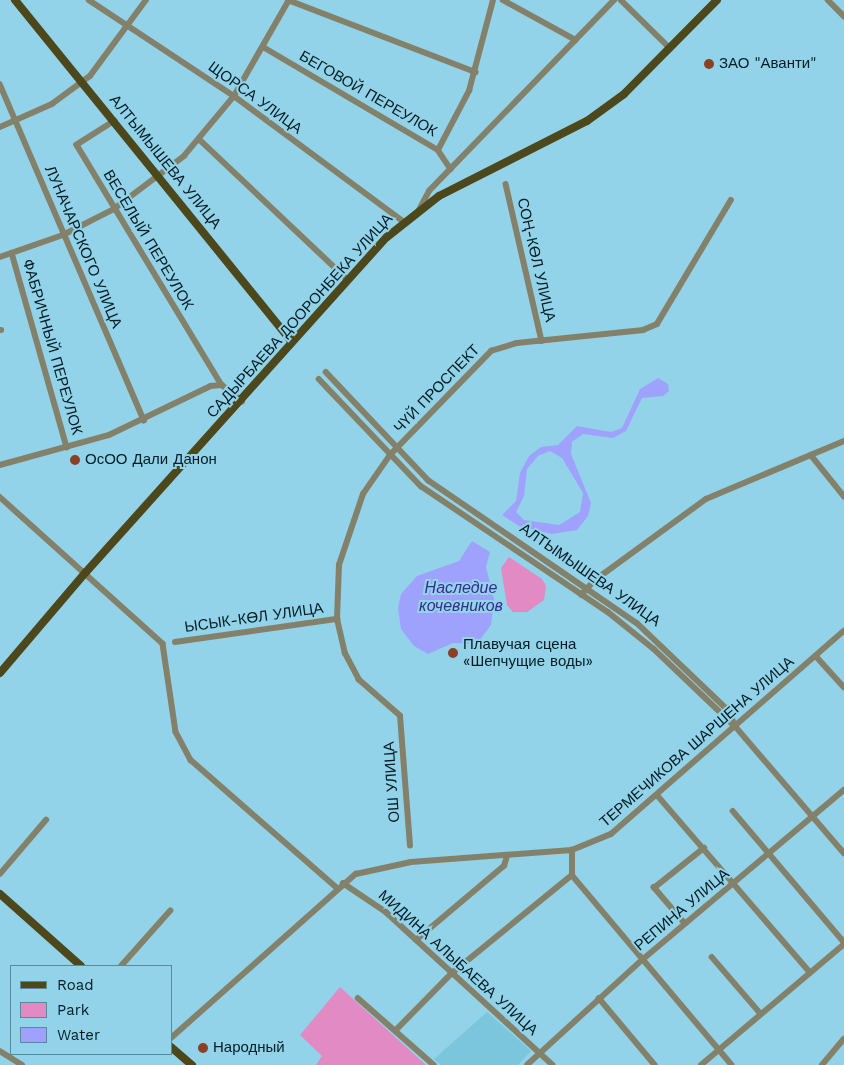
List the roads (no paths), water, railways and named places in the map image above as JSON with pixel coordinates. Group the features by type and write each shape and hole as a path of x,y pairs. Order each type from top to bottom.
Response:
{"main road":[{"name":"АЛТЫМЫШЕВА УЛИЦА","path":"15,0 115,121 292,342"},
{"name":"САДЫРБАЕВА ДООРОНБЕКА УЛИЦА","path":"0,674 86,572 242,401 348,280 404,222 419,210 472,178 587,121 624,94 717,0"},
{"path":"0,894 80,965"},
{"path":"172,1048 192,1065"}],"street":[{"name":"ЩОРСА УЛИЦА","path":"89,0 127,26 138,30 234,96 404,222"},
{"path":"0,127 52,104 82,82 146,0"},
{"path":"0,257 63,235 114,209 160,178 200,139 234,96 265,48 289,0 476,72"},
{"path":"438,150 476,72 493,0"},
{"path":"503,0 576,40"},
{"path":"419,210 429,191 614,0"},
{"path":"621,0 670,48"},
{"path":"828,0 844,16"},
{"name":"БЕГОВОЙ ПЕРЕУЛОК","path":"265,48 438,150 451,169"},
{"name":"ЛУНАЧАРСКОГО УЛИЦА","path":"0,84 17,120 63,235 144,420"},
{"name":"ВЕСЕЛЫЙ ПЕРЕУЛОК","path":"115,121 77,145 222,385 242,401"},
{"path":"200,139 348,280"},
{"name":"СОҢ-КӨЛ УЛИЦА","path":"506,184 542,341"},
{"name":"ЧҮЙ ПРОСПЕКТ","path":"400,716 358,680 344,654 337,619 336,581 347,532 363,494 390,455 483,356 508,345 643,330 657,324 731,200"},
{"name":"ФАБРИЧНЫЙ ПЕРЕУЛОК","path":"12,253 67,447"},
{"name":"АЛТЫМЫШЕВА УЛИЦА","path":"326,372 397,448 436,486 587,587 660,642 729,711 736,727"},
{"name":"АЛТЫМЫШЕВА УЛИЦА","path":"319,379 421,486 632,630 736,727"},
{"path":"0,466 67,447 144,420 211,386 222,385"},
{"path":"581,595 587,587 706,500 844,441"},
{"path":"811,455 844,496"},
{"path":"0,496 86,572 162,644 176,732 191,760 337,888"},
{"name":"ЫСЫК-КӨЛ УЛИЦА","path":"175,642 337,619"},
{"name":"ТЕРМЕЧИКОВА ШАРШЕНА УЛИЦА","path":"172,1037 343,883 380,867 572,850 611,834 658,796 844,631"},
{"path":"816,656 844,687"},
{"name":"ОШ УЛИЦА","path":"400,716 410,846"},
{"path":"736,727 844,853"},
{"name":"РЕПИНА УЛИЦА","path":"527,1065 642,960 844,790"},
{"path":"658,796 810,972"},
{"path":"701,1065 844,943 733,811"},
{"path":"0,874 46,820"},
{"path":"685,924 654,888 704,848"},
{"path":"572,850 572,875 732,1065"},
{"path":"416,940 504,866 507,856"},
{"path":"396,1030 451,974 572,875"},
{"name":"МИДИНА АЛЫБАЕВА УЛИЦА","path":"343,883 386,912 451,974 553,1065"},
{"path":"122,965 170,911"},
{"path":"712,957 761,1014"},
{"path":"358,998 434,1065"},
{"path":"599,998 655,1065"},
{"path":"822,1065 844,1039"},
{"path":"0,1051 22,1065"}],"water":[{"path":"658,378 668,384 669,391 663,396 642,398 626,431 613,438 583,434 572,442 571,454 591,503 588,516 577,530 552,534 519,526 502,515 516,501 520,473 529,456 541,447 558,445 577,426 611,432 622,428 640,389","holes":["550,451 562,458 583,493 580,512 559,525 524,520 516,512 524,496 527,469 538,456"]},
{"name":"Наследие кочевников","path":"472,541 490,552 486,567 494,599 491,625 477,644 453,643 428,654 414,646 401,629 398,608 401,594 417,576 459,561"}],"place":[{"name":"ЗАО \"Аванти\"","path":"709,64"},
{"name":"ОсОО Дали Данон","path":"75,460"},
{"name":"Плавучая сцена «Шепчущие воды»","path":"453,653"},
{"name":"Народный","path":"203,1048"}]}
